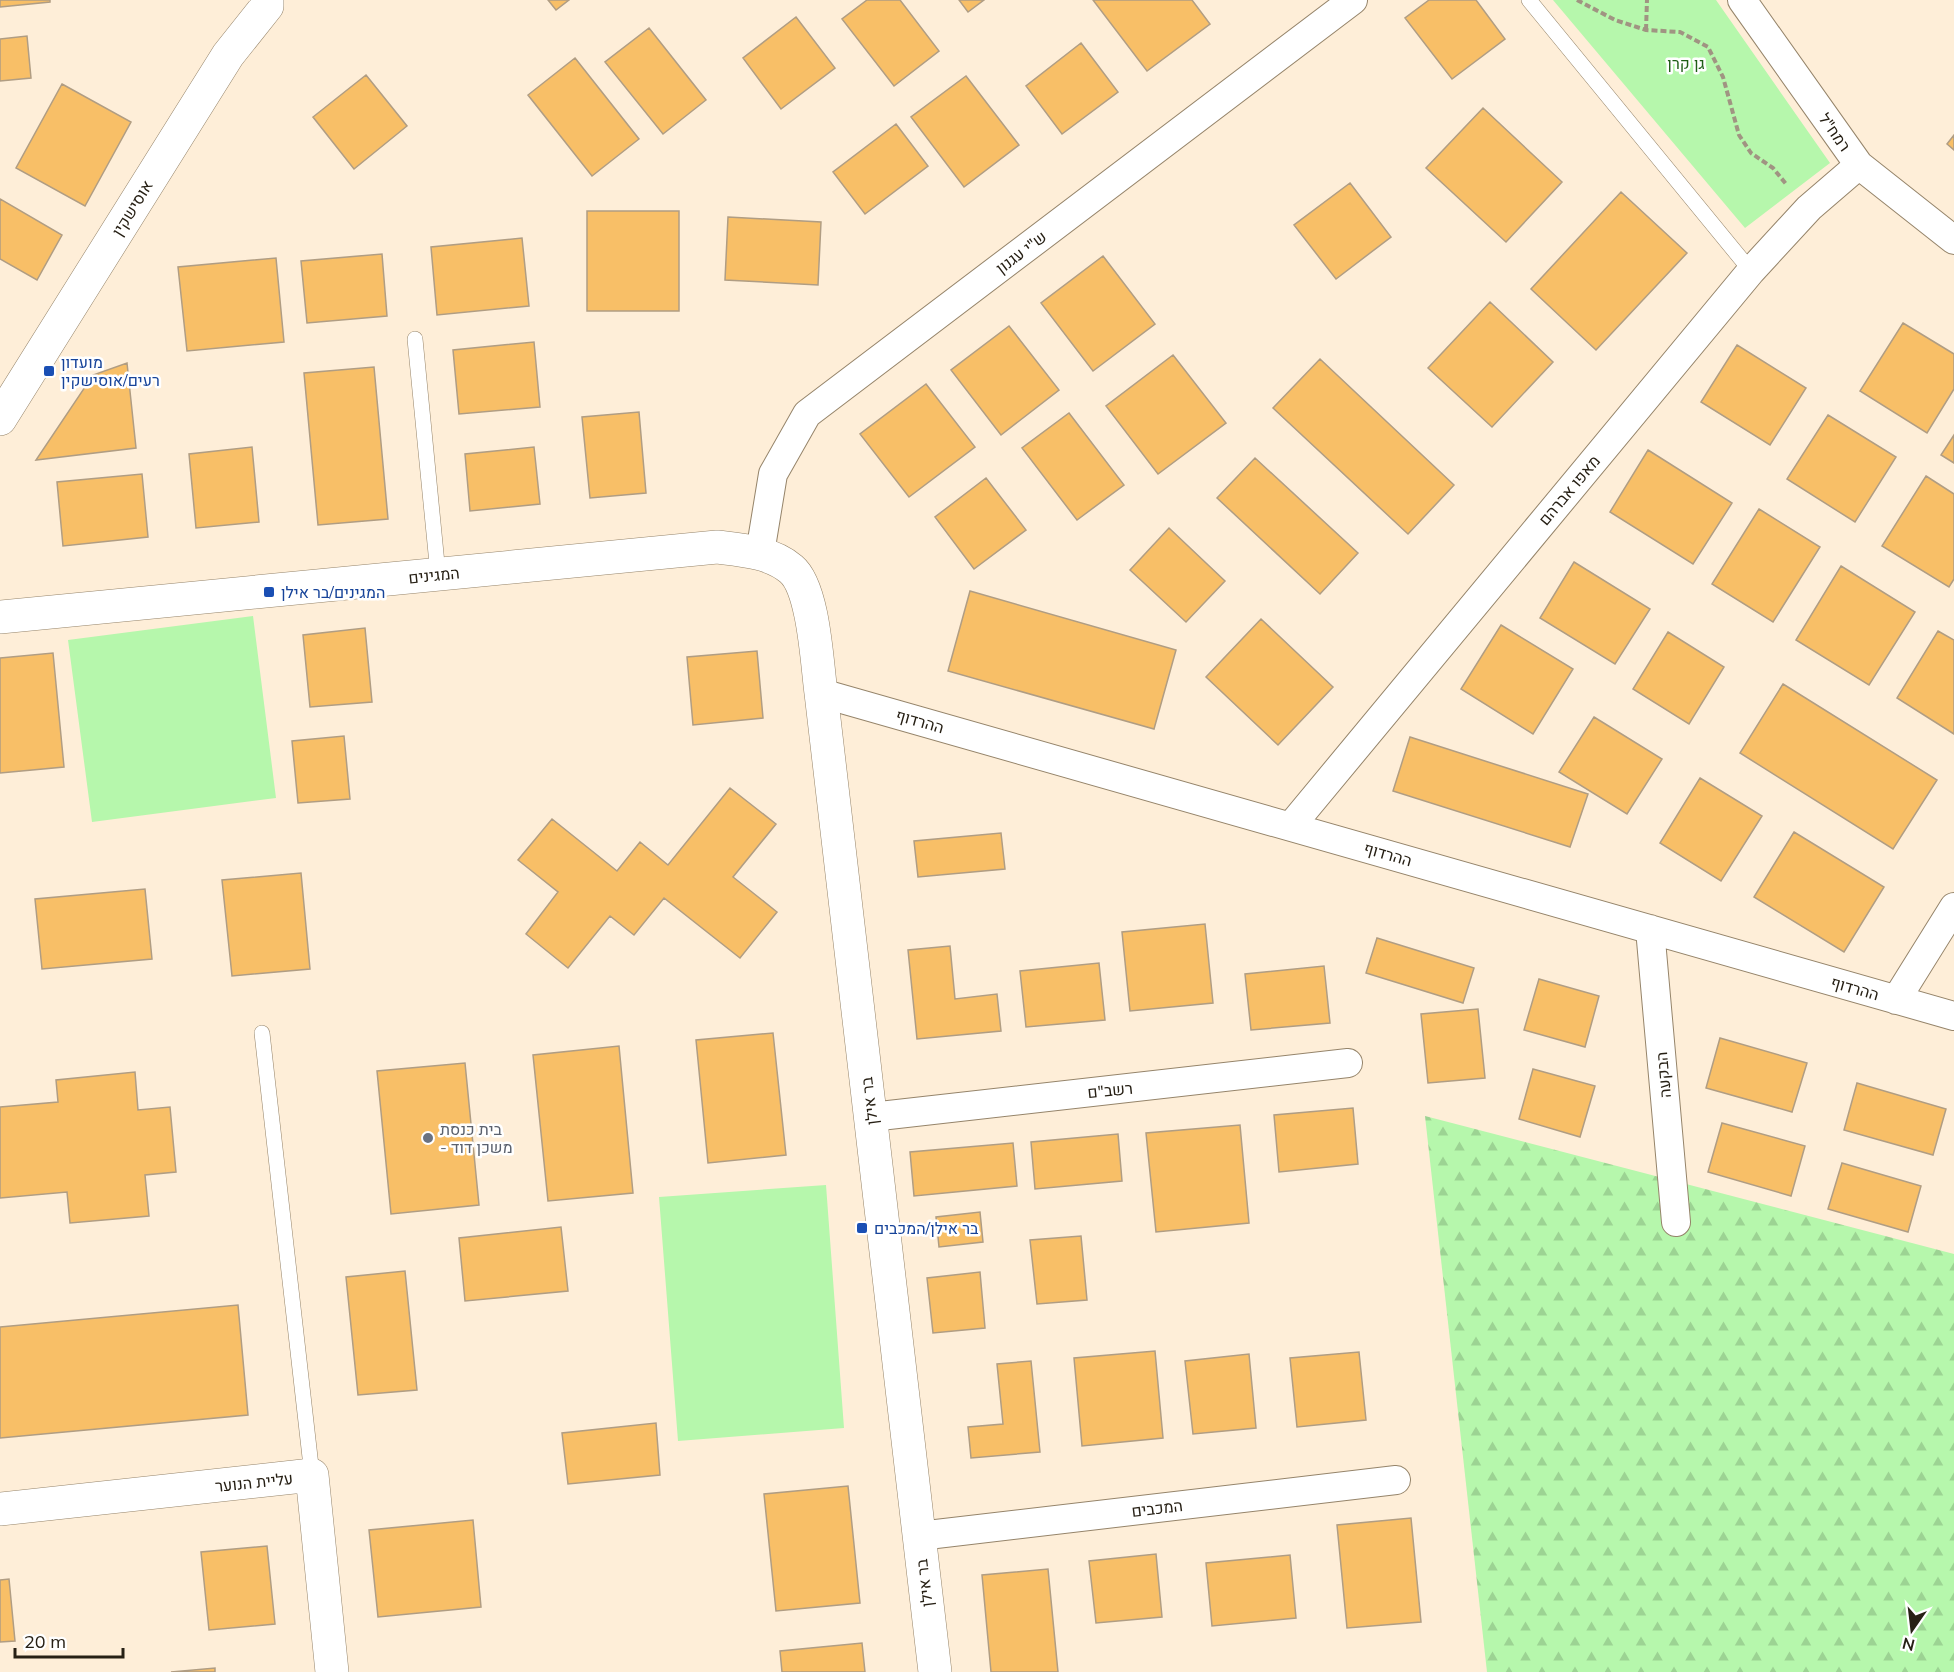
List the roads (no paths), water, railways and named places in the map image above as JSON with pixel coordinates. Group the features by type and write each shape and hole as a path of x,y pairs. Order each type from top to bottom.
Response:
{"street":[{"name":"ש\"י עגנון","path":"760,553 773,474 807,414 1353,0"},
{"name":"רמח\"ל","path":"1742,0 1858,165 1954,240"},
{"name":"אוסישקין","path":"0,419 228,55 269,2"},
{"name":"מאפו אברהם","path":"1291,826 1751,271 1809,208 1858,165"},
{"name":"המגינים","path":"0,617 717,547 760,553"},
{"name":"בר אילן","path":"760,553 792,570 808,598 871,1117 934,1672"},
{"name":"ההרדוף","path":"821,693 1954,1016"},
{"path":"1896,1000 1954,907"},
{"name":"הבקעה","path":"1650,929 1676,1221"},
{"name":"רשב\"ם","path":"871,1117 1348,1063"},
{"name":"עליית הנוער","path":"0,1509 312,1475 332,1672"},
{"name":"המכבים","path":"919,1536 1396,1480"}],"lane":[{"path":"1529,0 1751,271"},
{"path":"415,339 438,574"},
{"path":"262,1034 312,1475"}],"place":[{"name":"מועדון רעים/אוסישקין","path":"49,371"},
{"name":"המגינים/בר אילן","path":"269,592"},
{"name":"בית כנסת - משכן דוד","path":"428,1138"},
{"name":"בר אילן/המכבים","path":"862,1228"}],"park label":[{"name":"גן קרן","path":"1686,63"}]}
